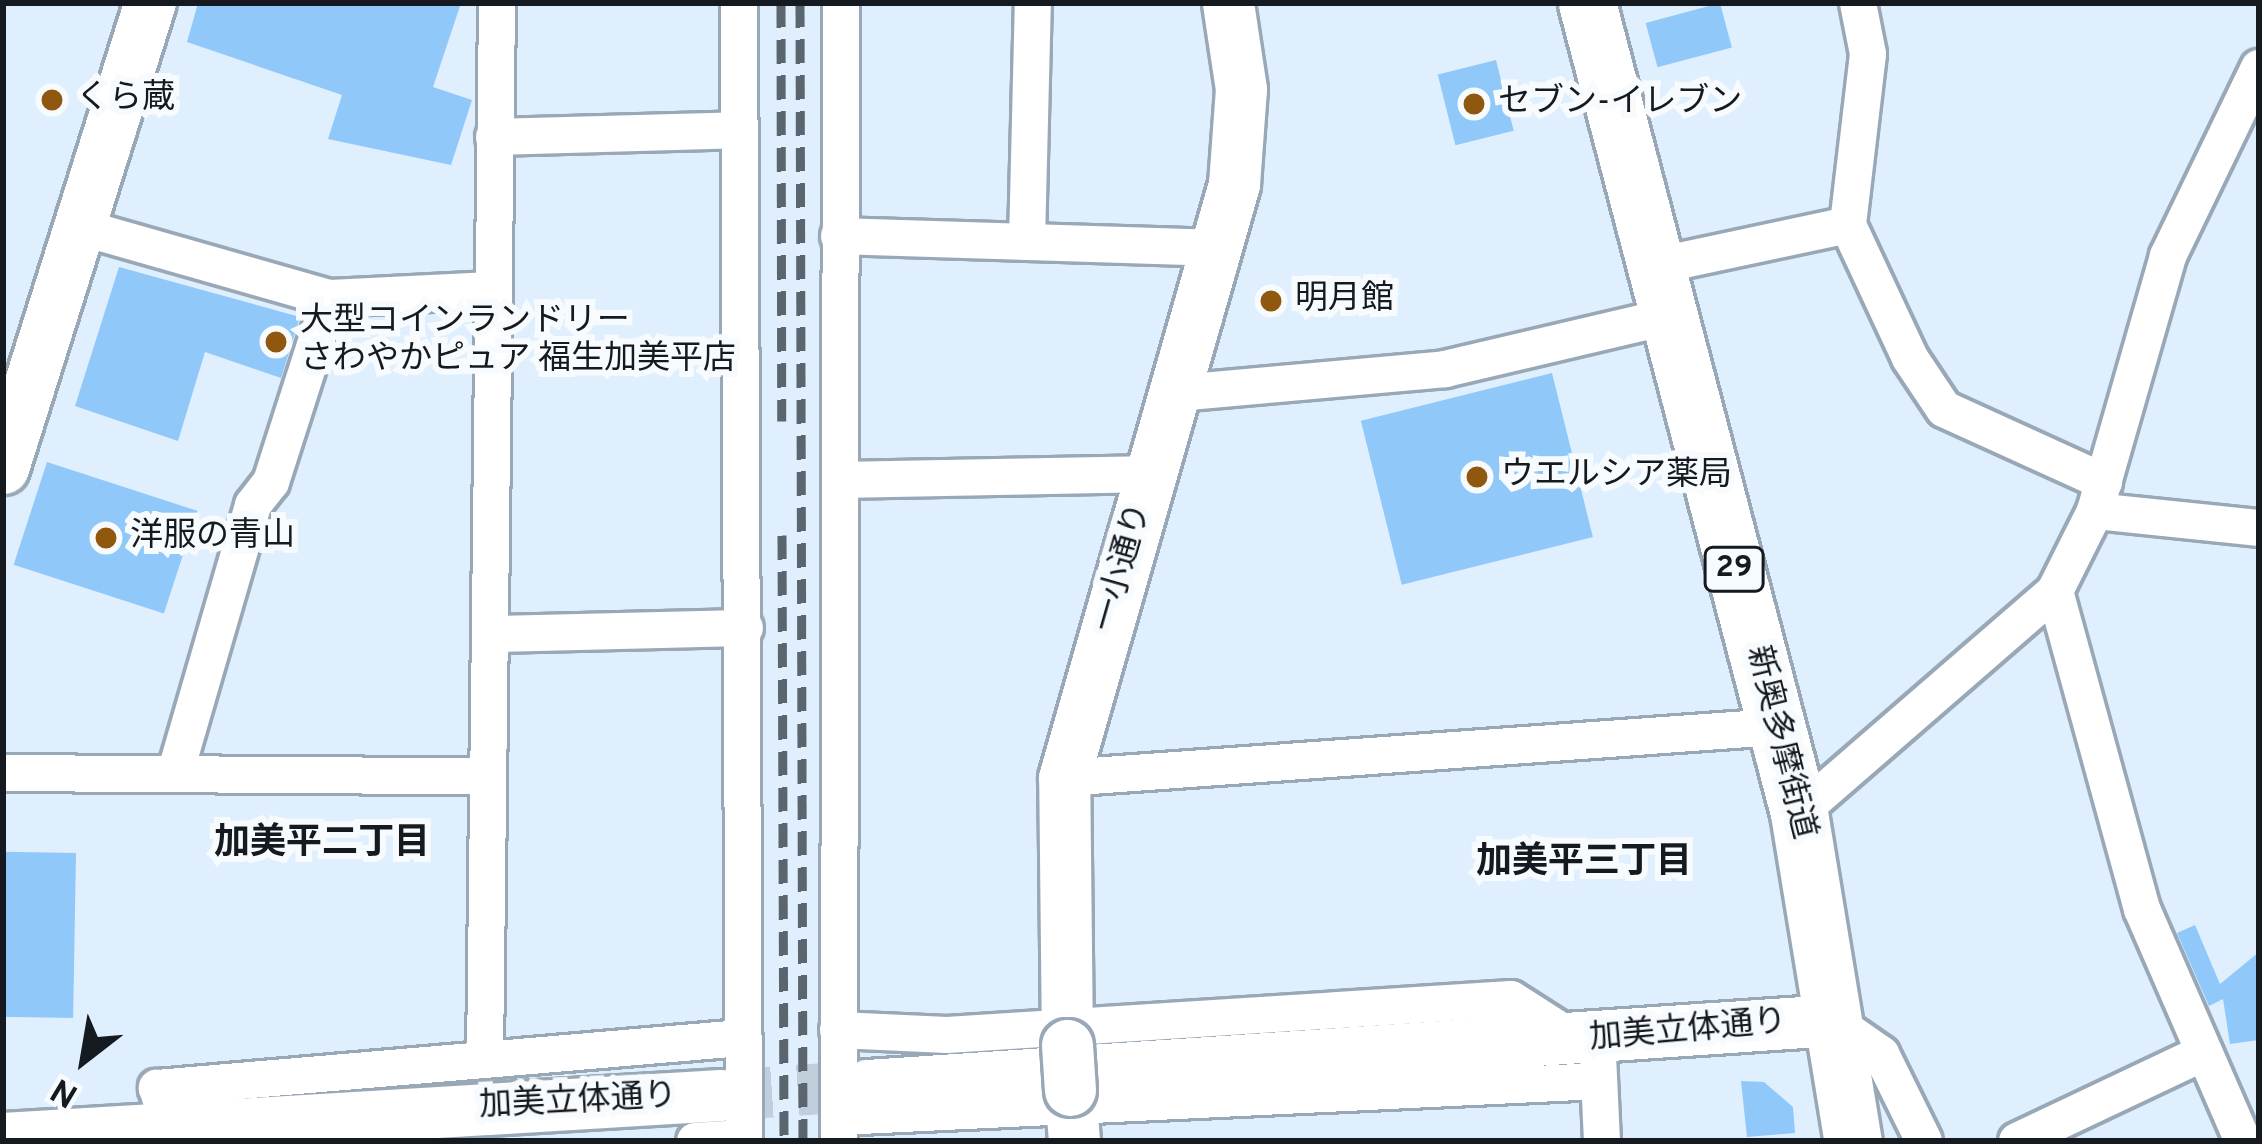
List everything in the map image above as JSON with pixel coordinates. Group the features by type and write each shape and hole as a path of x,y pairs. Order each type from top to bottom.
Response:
{"main road":[{"name":"新奥多摩街道","path":"1587,3 1799,813 1852,1141"}],"street":[{"path":"3,468 150,3"},
{"path":"485,1060 483,776 494,634 492,290 497,3"},
{"path":"695,1141 736,1124 742,1038 746,628 739,3"},
{"path":"841,3 844,480 838,1030 849,1114 1070,1081 1511,999 1580,1051 1602,1141"},
{"path":"1027,242 1033,3"},
{"name":"一小通り","path":"1070,1081 1064,778 1218,248 1240,89 1228,3"},
{"path":"1858,3 1868,54 1848,225 1928,394 2099,497 2259,528"},
{"path":"1799,813 2055,591 2099,497 2168,256 2259,68"},
{"path":"494,137 738,130"},
{"path":"1178,393 1445,369 1848,225"},
{"path":"80,226 330,298 492,290"},
{"path":"839,236 1218,248"},
{"path":"177,767 253,505 271,482 330,298"},
{"path":"844,480 1150,474"},
{"path":"2055,591 2142,909 2201,1054 2243,1141"},
{"path":"494,634 746,628"},
{"path":"1064,778 1776,728"},
{"path":"3,773 177,767 483,776"},
{"path":"1832,1020 1881,1054 1924,1141"},
{"name":"加美立体通り","path":"849,1114 1580,1051 1832,1020"},
{"path":"838,1030 1070,1081 1580,1051"},
{"path":"172,1134 157,1088 742,1038"},
{"path":"2017,1141 2201,1054"},
{"name":"加美立体通り","path":"3,1138 736,1124"}],"building":[{"path":"198,3 461,3 433,87 472,100 451,165 328,139 342,95 187,42"},
{"path":"1720,3 1732,47 1658,67 1646,23"},
{"path":"1496,60 1514,131 1455,145 1438,75"},
{"path":"119,267 300,317 281,378 205,352 178,441 75,406"},
{"path":"1552,373 1593,537 1402,585 1361,421"},
{"name":"洋服の青山","path":"47,462 197,511 164,614 14,565"},
{"path":"3,852 76,853 73,1018 3,1017"},
{"path":"2195,925 2220,984 2259,952 2259,1040 2230,1044 2223,999 2209,1006 2177,933"},
{"path":"1741,1081 1764,1082 1793,1107 1795,1133 1747,1137"}],"tunnel":[{"path":"721,1095 867,1085"}],"railway":[{"path":"781,3 782,421"},
{"path":"800,3 803,1141"},
{"path":"782,535 784,1141"}],"place":[{"name":"くら蔵","path":"52,100"},
{"name":"セブン-イレブン","path":"1474,104"},
{"name":"明月館","path":"1271,301"},
{"name":"大型コインランドリー さわやかピュア 福生加美平店","path":"276,342"},
{"name":"ウエルシア薬局","path":"1477,477"},
{"name":"洋服の青山","path":"106,538"}],"district":[{"name":"加美平二丁目","path":"322,845"},
{"name":"加美平三丁目","path":"1584,864"}]}
